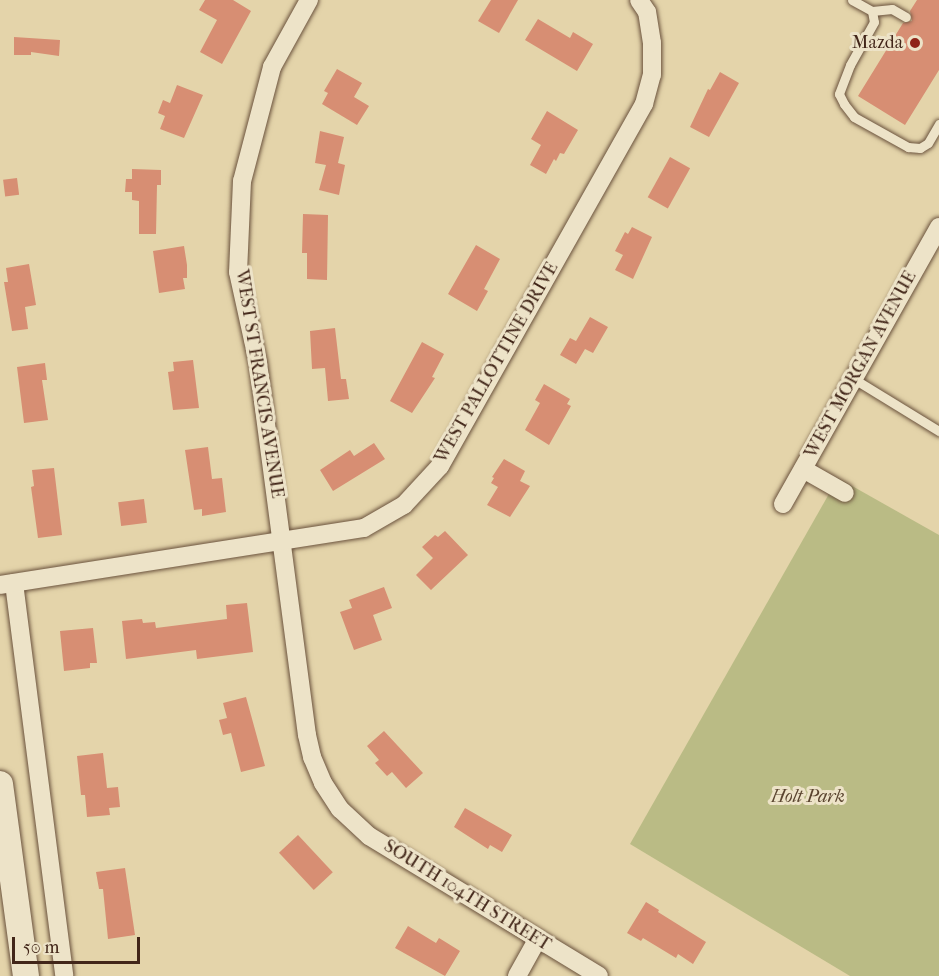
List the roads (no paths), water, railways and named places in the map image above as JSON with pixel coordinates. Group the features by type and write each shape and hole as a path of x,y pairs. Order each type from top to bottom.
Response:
{"main road":[{"path":"0,784 26,976"}],"street":[{"name":"WEST ST FRANCIS AVENUE","path":"309,0 272,67 242,181 238,272 258,363 309,744 323,783 340,809"},
{"name":"WEST PALLOTTINE DRIVE","path":"7,584 364,528 404,505 440,466 644,104 652,75 652,43 647,12 639,0"},
{"name":"WEST MORGAN AVENUE","path":"783,504 939,227"},
{"path":"803,469 845,494"},
{"path":"7,584 64,976"},
{"name":"SOUTH 104TH STREET","path":"340,809 369,836 599,976"},
{"path":"516,976 537,940"}],"lane":[{"path":"859,2 872,11 892,9 906,17"},
{"path":"872,11 874,22 850,64 839,94 844,104 854,117 908,147 920,148 928,142 939,124"},
{"path":"854,379 939,431"}],"place":[{"name":"Mazda","path":"915,43"}],"park label":[{"name":"Holt Park","path":"808,797"}]}
